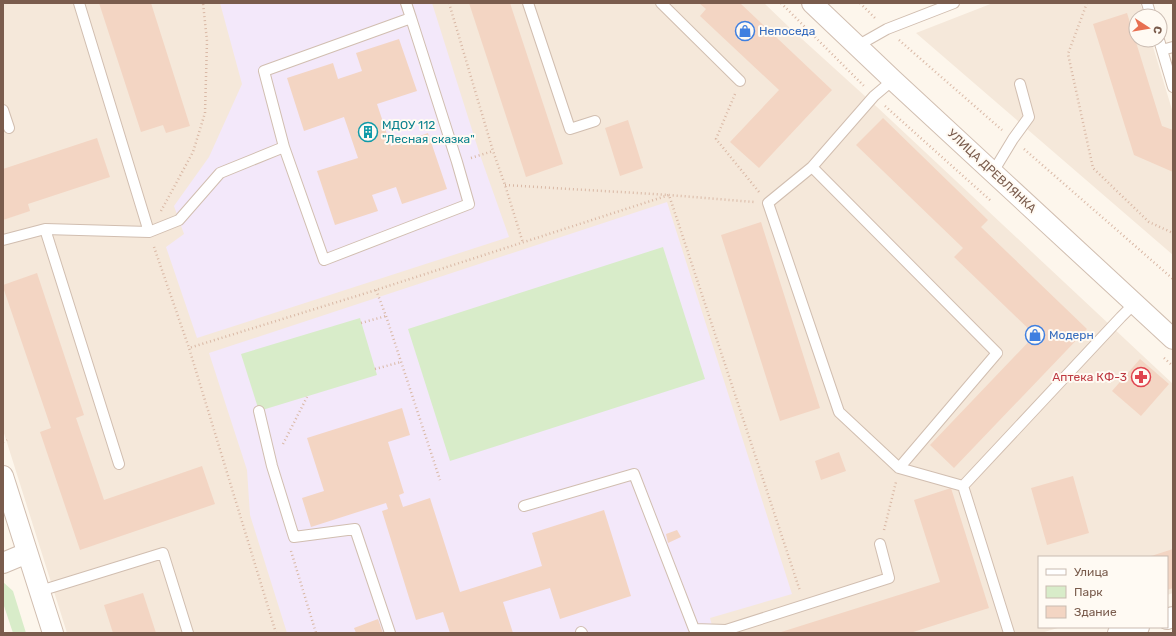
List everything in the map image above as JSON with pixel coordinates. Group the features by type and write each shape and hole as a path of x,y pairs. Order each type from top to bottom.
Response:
{"street":[{"name":"УЛИЦА ДРЕВЛЯНКА","path":"812,3 893,80 1173,338"},
{"path":"3,476 53,633"},
{"path":"3,562 27,553"},
{"path":"1118,633 1136,628"}],"lane":[{"path":"79,3 149,232"},
{"path":"406,3 411,18 457,162 469,204 324,260 284,147 264,71 411,18"},
{"path":"528,3 570,129 594,121"},
{"path":"661,3 740,81"},
{"path":"857,46 887,29 954,3"},
{"path":"1173,47 1162,50 1173,87"},
{"path":"893,80 874,96 812,167 768,203 839,412 900,468 963,486"},
{"path":"993,172 1013,139 1029,117 1020,84"},
{"path":"3,110 9,128"},
{"path":"3,240 45,229 149,232 179,220 220,173 284,147"},
{"path":"812,167 996,353 900,468"},
{"path":"45,229 119,464"},
{"path":"963,486 1135,303"},
{"path":"259,412 272,466 294,537 355,529 390,633"},
{"path":"524,506 634,474 694,629 726,632 889,578 880,544"},
{"path":"963,486 1009,633"},
{"path":"40,592 163,553 188,633"}],"path":[{"path":"203,3 207,41 205,113 192,152 149,232 189,348 276,633"},
{"path":"449,3 493,151 523,243"},
{"path":"781,3 874,96"},
{"path":"860,3 887,29 1173,279"},
{"path":"1087,3 1068,54 1093,168 1149,222 1173,233"},
{"path":"740,81 716,139 768,203"},
{"path":"457,162 493,151"},
{"path":"505,185 669,195 768,203"},
{"path":"189,348 376,290 669,195"},
{"path":"669,195 805,605"},
{"path":"376,290 440,480"},
{"path":"362,323 386,316"},
{"path":"375,369 401,362"},
{"path":"272,466 306,397"},
{"path":"880,544 900,468"},
{"path":"294,537 290,549 316,633"}],"shaded area":[{"path":"3,3 764,3 1173,384 1173,593 1168,595 1168,556 1038,556 1038,628 1058,628 1041,633 67,633 3,430"},
{"path":"220,3 432,3 480,155 509,237 197,338 166,247 184,234 174,206 209,157 242,84"},
{"path":"993,3 1140,3 1142,8 1128,8 1128,48 1153,48 1173,113 1173,255 916,33"},
{"path":"667,202 792,594 710,618 714,633 287,633 250,515 247,470 209,353"}],"green space":[{"path":"663,247 705,379 450,461 408,329"},
{"path":"360,318 377,375 259,411 241,354"},
{"path":"3,582 13,591 26,633 13,633 3,603"}],"building":[{"path":"99,3 151,3 190,126 166,133 163,125 141,132"},
{"path":"469,3 510,3 563,164 526,177"},
{"path":"699,3 740,3 832,90 759,168 730,142 779,90 700,16 706,9"},
{"path":"1127,13 1128,48 1138,48 1162,126 1173,130 1173,172 1134,155 1093,24"},
{"name":"МДОУ 112 \"Лесная сказка\"","path":"399,39 417,91 377,104 391,146 428,133 447,189 402,204 396,187 372,195 378,211 335,225 317,171 358,158 344,117 304,131 287,78 333,63 338,79 362,71 356,53"},
{"path":"883,118 988,220 981,227 1087,329 954,468 930,445 1035,335 954,257 963,248 856,145"},
{"path":"628,120 643,168 620,176 605,128"},
{"path":"97,138 110,177 28,204 30,211 3,220 3,169"},
{"path":"761,222 820,408 780,421 721,235"},
{"path":"37,273 84,415 76,418 104,500 202,466 215,504 80,550 40,432 51,428 3,287 3,285"},
{"path":"1140,359 1169,384 1141,416 1112,391"},
{"path":"402,408 410,435 388,442 404,493 399,495 403,507 430,498 460,592 542,566 532,533 604,510 631,596 560,619 550,588 503,602 513,633 450,633 443,612 416,620 382,511 388,509 386,503 311,527 302,498 324,491 307,438"},
{"path":"839,452 846,471 821,480 815,461"},
{"path":"1073,476 1089,533 1047,545 1031,488"},
{"path":"951,488 989,608 910,633 778,633 940,582 914,500"},
{"path":"677,530 681,537 668,543 666,534"},
{"path":"1173,549 1173,588 1168,590 1168,556 1151,556"},
{"path":"143,593 156,633 113,633 104,605"},
{"path":"378,619 383,633 356,633 354,628"}],"place":[{"name":"Непоседа","path":"745,31"},
{"name":"МДОУ 112 \"Лесная сказка\"","path":"368,132"},
{"name":"Модерн","path":"1035,335"},
{"name":"Аптека КФ-3","path":"1141,377"}]}
